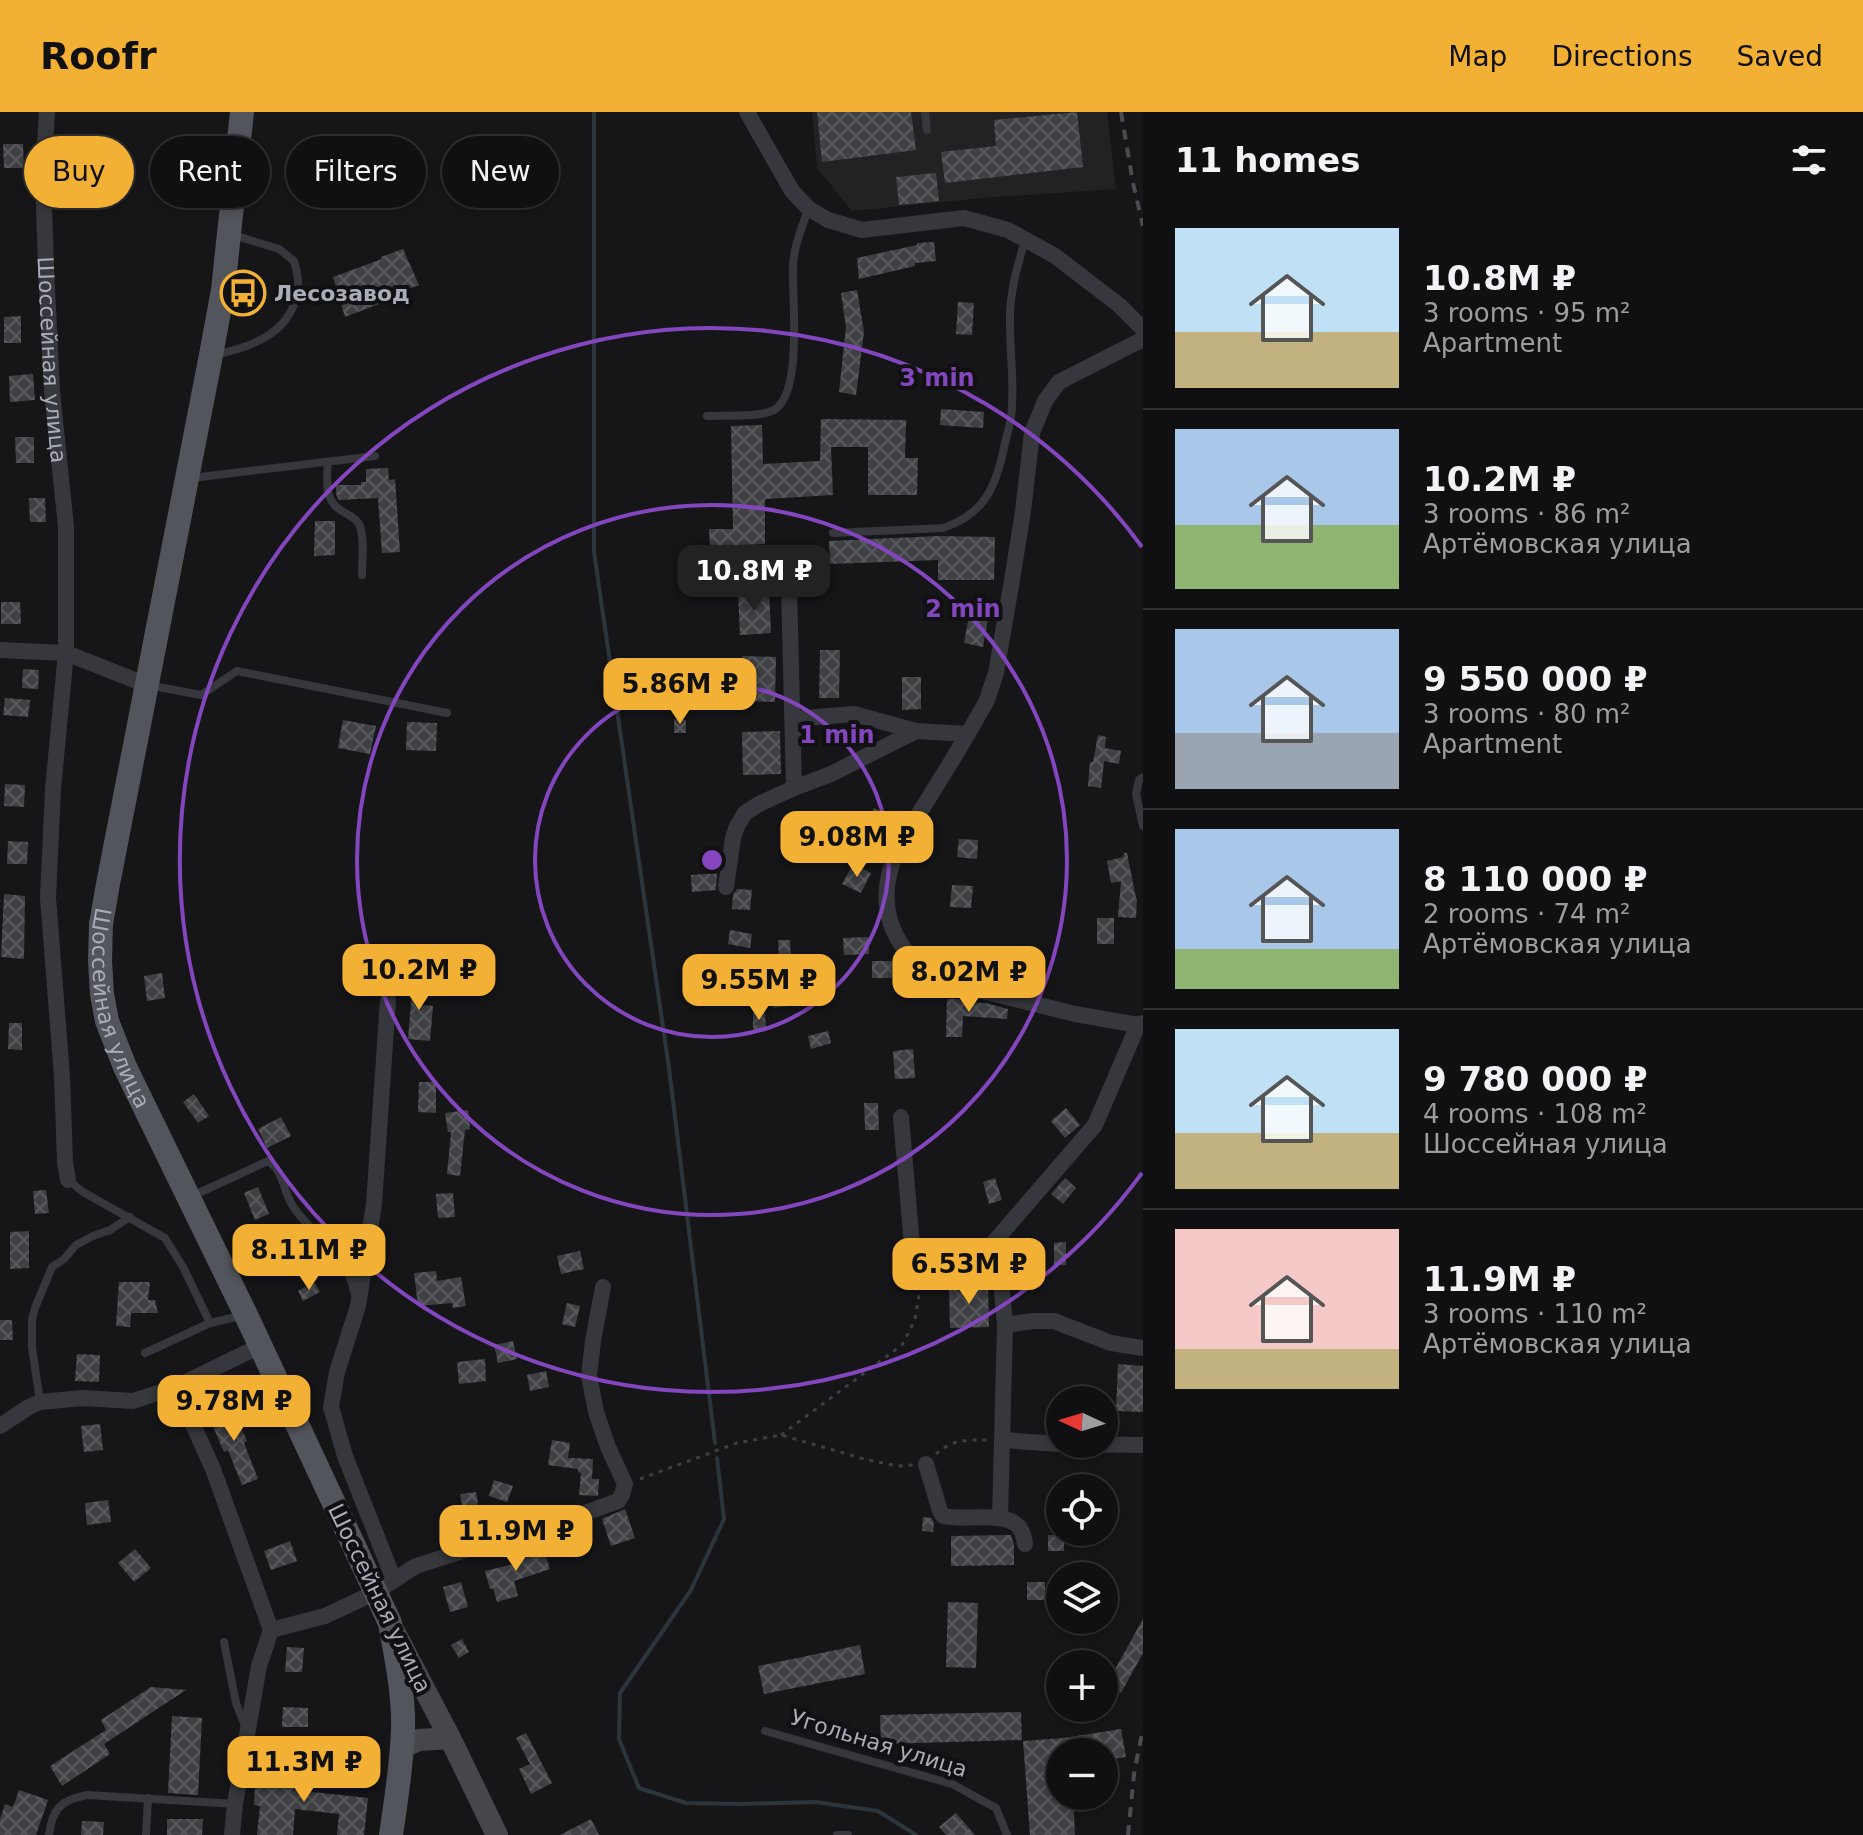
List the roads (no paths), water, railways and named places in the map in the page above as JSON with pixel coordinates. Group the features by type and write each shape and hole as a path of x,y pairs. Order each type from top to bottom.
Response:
{"main road":[{"name":"Шоссейная улица","path":"242,112 223,290 101,924 102,994 107,1021 125,1067 260,1346 384,1586 390,1623 450,1738 492,1831"},
{"path":"390,1623 403,1726 391,1835"},
{"path":"402,1747 419,1740 450,1738"}],"street":[{"name":"Шоссейная улица","path":"47,112 43,190 52,391 66,527 66,653 53,789 48,898 68,1180"},
{"path":"747,112 792,191 808,208 828,220 862,230 964,218 1008,230 1055,256 1119,305 1143,329"},
{"path":"989,1263 994,1242 1095,1125 1140,1024 1075,1014 934,979 915,964 891,927 886,908 886,887 898,849 987,700 996,673 1023,511 1032,433 1045,401 1059,382 1143,339"},
{"path":"789,586 794,788"},
{"path":"0,650 66,653 147,685"},
{"path":"793,719 854,714 916,731 968,734"},
{"path":"726,887 733,838 745,813 916,731"},
{"path":"384,1586 331,1407 337,1372 358,1306 374,1204 388,1000"},
{"path":"901,1117 914,1269 921,1281 989,1263"},
{"path":"989,1263 1001,1280 1005,1325 1000,1518"},
{"path":"271,1630 325,1616 416,1566 541,1529 618,1501 625,1484 600,1424 589,1376 603,1287"},
{"path":"1005,1325 1054,1321 1111,1343 1143,1348"},
{"path":"0,1426 40,1402 83,1398 133,1401 176,1387 260,1346"},
{"path":"176,1387 213,1469 271,1630 259,1666 232,1835"},
{"path":"1003,1440 1046,1443"},
{"path":"1118,1445 1143,1445"},
{"path":"926,1464 943,1516 1000,1518 1016,1523 1025,1544"}],"lane":[{"path":"925,112 927,130"},
{"path":"707,416 770,412 781,404 785,396 795,342 793,266 808,208"},
{"path":"211,355 242,349 265,339 278,328 293,307 298,284 294,261 279,249 229,234"},
{"path":"833,533 943,528 972,514 987,496 997,477 1012,409 1010,311 1015,273 1025,240"},
{"path":"187,478 375,456"},
{"path":"328,462 329,497 338,509 354,518 361,531 362,575"},
{"path":"147,685 201,695 237,671 447,713"},
{"path":"1143,777 1139,780 1136,794 1143,826"},
{"path":"189,1198 268,1161 274,1164 296,1212 338,1256 351,1277 358,1306"},
{"path":"68,1180 83,1192 165,1238 210,1323"},
{"path":"40,1402 32,1347 32,1319 52,1267 76,1245 130,1217"},
{"path":"145,1353 210,1323 246,1315"},
{"path":"224,1642 236,1703 248,1732"},
{"name":"Угольная улица","path":"765,1731 952,1784 996,1808 1007,1835"},
{"path":"49,1835 58,1807 71,1798 87,1795 235,1804"},
{"path":"146,1835 148,1798"},
{"path":"837,1835 848,1835"}],"waterway":[{"path":"594,112 594,552 669,1068 715,1443"},
{"path":"717,1458 724,1519 691,1590 620,1693 619,1739 639,1788 686,1803 815,1802 878,1811 916,1835"}],"railway":[{"path":"1121,112 1143,226"},
{"path":"1128,1835 1134,1774 1143,1728"}],"place":[{"name":"Лесозавод","path":"243,293"}]}
